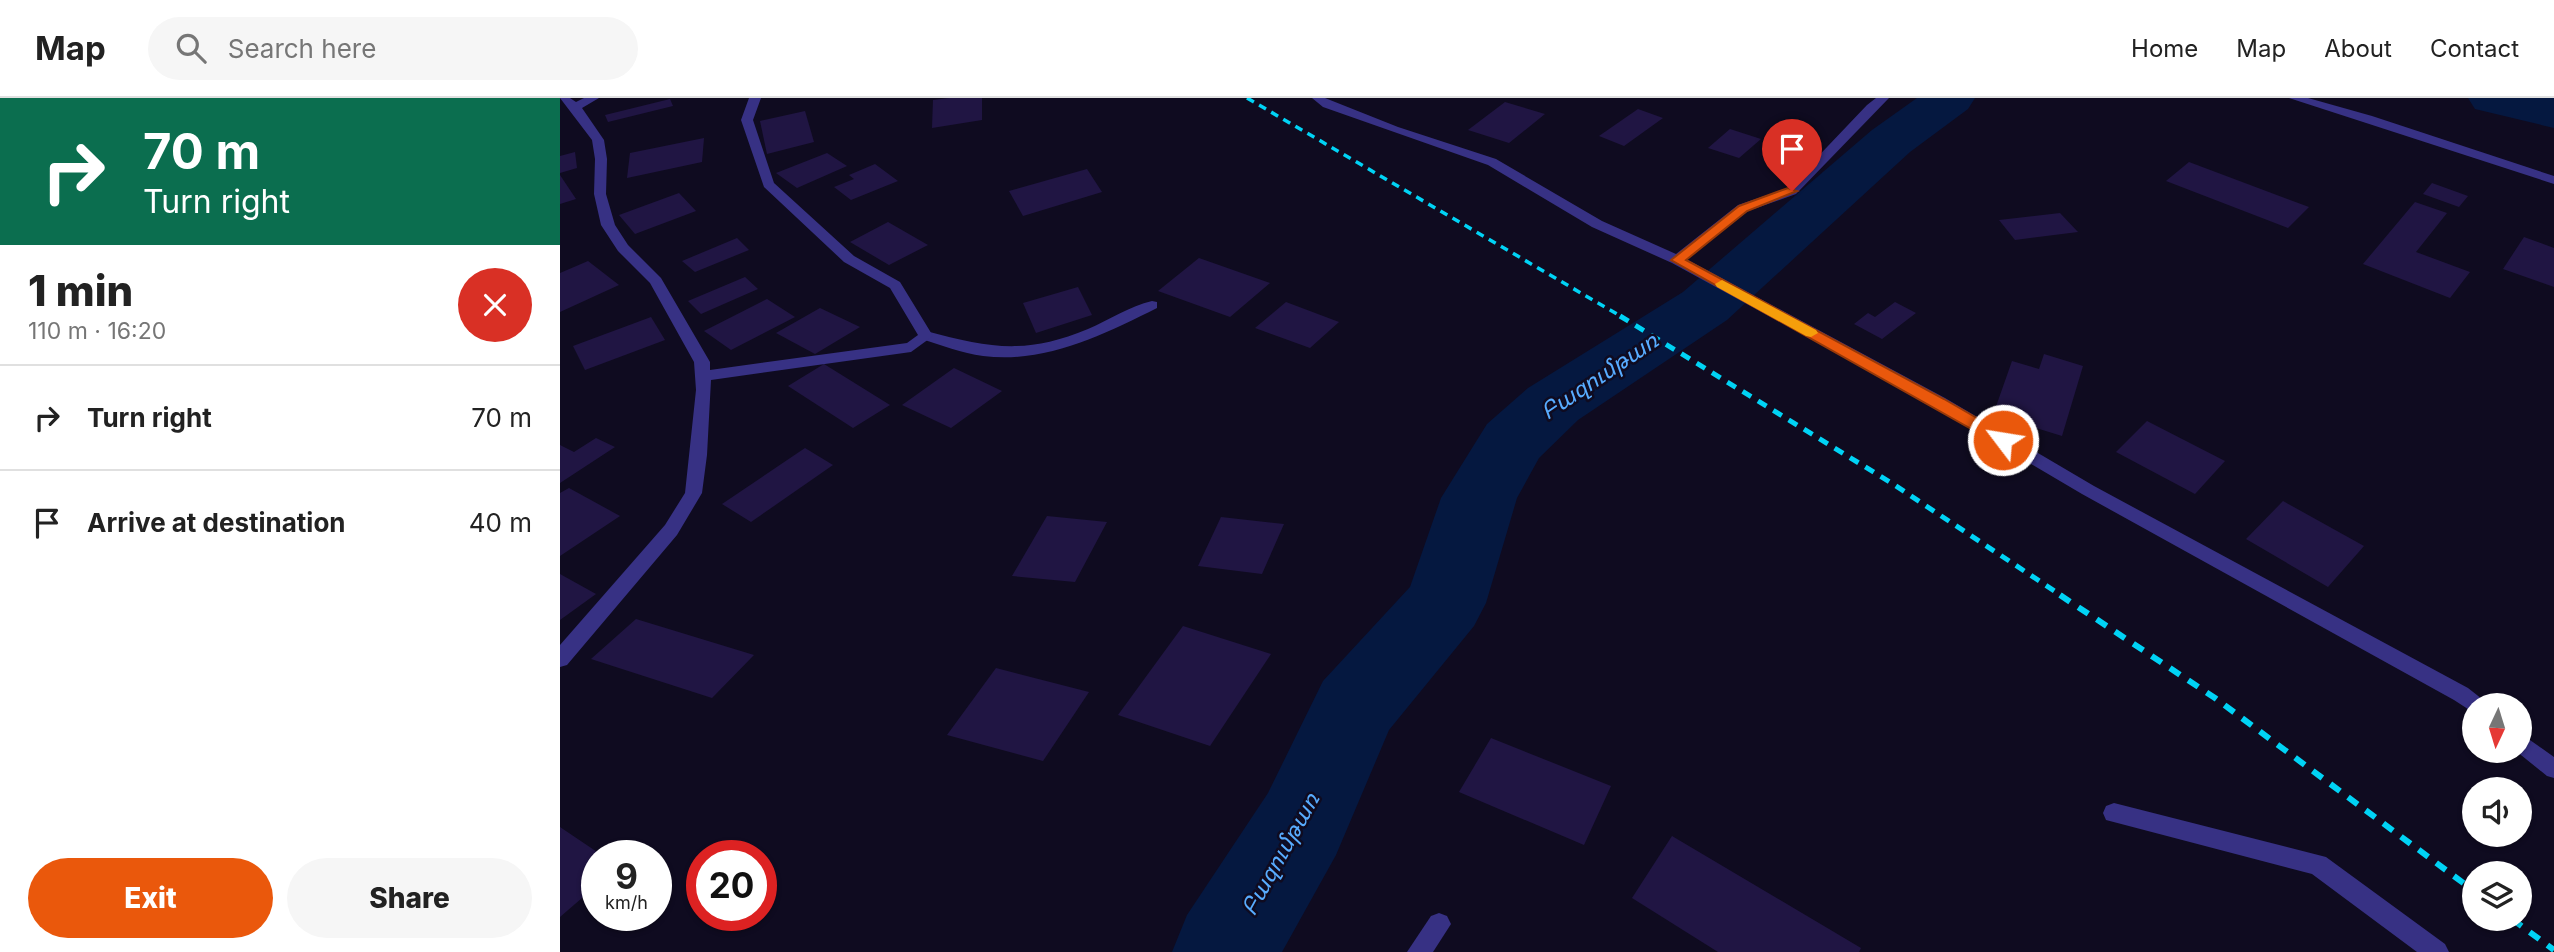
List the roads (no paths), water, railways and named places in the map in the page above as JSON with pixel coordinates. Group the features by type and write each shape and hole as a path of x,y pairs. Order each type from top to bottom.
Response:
{"street":[{"path":"560,659 671,530 693,493 699,455 702,362 656,281 623,248 608,225 600,194 601,159 598,140 569,103 593,98"},
{"path":"755,98 747,120 768,184 849,259 895,285 926,336 982,351 1010,352 1046,348 1092,335 1152,305"},
{"path":"1318,98 1327,105 1394,130 1492,162 1597,224 1677,260 1939,402 2088,490 2462,697"},
{"path":"1677,260 1743,208 1792,191 1871,107 1884,98"},
{"path":"2295,98 2368,118 2554,180"},
{"path":"703,376 911,347 926,336"},
{"path":"2532,752 2554,769"},
{"path":"2114,813 2318,865 2437,952"},
{"path":"1419,952 1439,924"}],"waterway":[{"name":"Բազումթառ","path":"1224,952 1302,824 1354,708 1445,603 1479,498 1512,442 1553,404 1705,306 1891,141 1950,98"},
{"path":"2493,98 2554,113"}],"railway":[{"path":"1247,98 1622,317"},
{"path":"1620,316 1893,484 2062,596"},
{"path":"2060,595 2215,698 2462,882"},
{"path":"2528,931 2554,950"}]}
